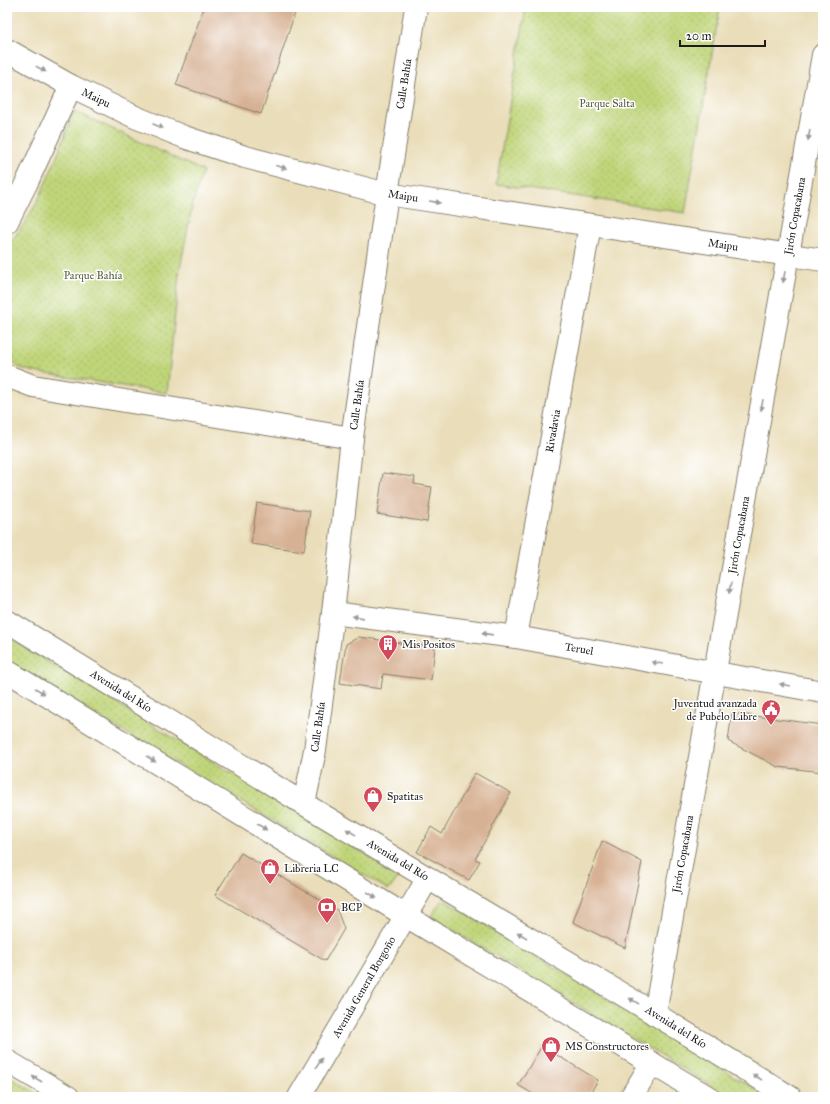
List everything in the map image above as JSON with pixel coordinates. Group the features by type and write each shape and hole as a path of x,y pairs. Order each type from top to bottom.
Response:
{"street":[{"name":"Calle Bahía","path":"304,804 315,750 333,613 352,438 387,194 416,7"},
{"name":"Maipu","path":"7,50 71,86 135,117 245,158 387,194 823,260"},
{"name":"Jirón Copacabana","path":"655,1014 823,55"},
{"path":"7,222 71,86"},
{"name":"Rivadavia","path":"516,637 590,225"},
{"path":"7,376 33,386 352,438"},
{"name":"Teruel","path":"333,613 516,637 823,692"},
{"name":"Avenida del Río","path":"7,621 304,804 655,1014 790,1097"},
{"path":"7,671 406,916 708,1097"},
{"name":"Avenida General Borgoño","path":"299,1097 428,878"},
{"path":"7,1061 68,1097"},
{"path":"631,1097 652,1063"}],"green space":[{"name":"Parque Salta","path":"526,7 720,7 685,213 496,184"},
{"name":"Parque Bahía","path":"74,111 203,171 192,206 179,274 167,393 34,372 18,367 7,355 7,247 27,220 40,196"},
{"path":"7,637 400,875 389,890 7,662"},
{"path":"442,899 768,1097 730,1097 431,917"},
{"path":"7,1076 43,1097 7,1097"}],"building":[{"path":"204,7 297,7 261,114 176,85"},
{"path":"383,473 415,477 414,484 432,487 427,522 377,514"},
{"path":"257,503 310,511 304,551 251,544"},
{"name":"Mis Positos","path":"359,637 435,648 431,680 383,674 381,689 340,683 346,644"},
{"path":"732,713 823,725 823,772 778,767 728,741"},
{"path":"475,773 511,793 475,859 480,861 469,880 417,852 431,827 442,834"},
{"path":"602,841 642,862 625,948 573,922"},
{"path":"241,853 337,910 344,929 325,961 215,895"},
{"name":"MS Constructores","path":"542,1046 598,1080 588,1097 538,1097 518,1085"}],"place":[{"name":"Mis Positos","path":"388,661"},
{"name":"Juventud avanzada de Pubelo Libre","path":"771,726"},
{"name":"Spatitas","path":"373,813"},
{"name":"Libreria LC","path":"270,885"},
{"name":"BCP","path":"327,924"},
{"name":"MS Constructores","path":"551,1063"}]}
